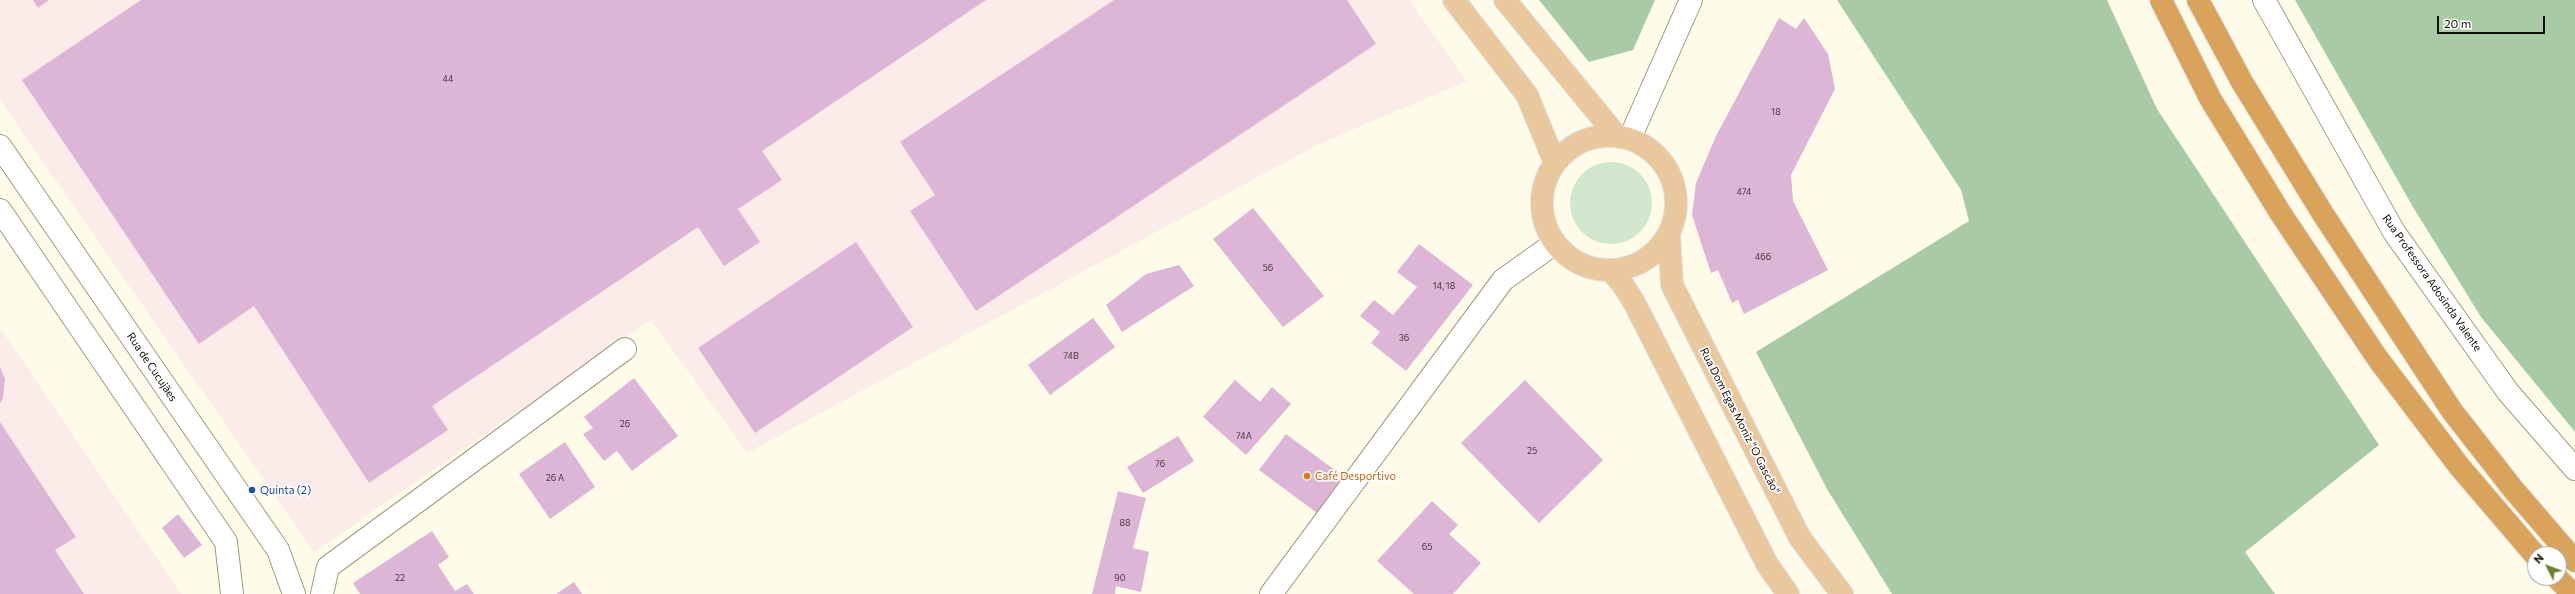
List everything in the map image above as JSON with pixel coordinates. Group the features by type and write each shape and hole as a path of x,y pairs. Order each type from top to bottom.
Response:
{"highway":[{"path":"2161,0 2215,106 2281,214 2373,352 2460,466 2527,546"},
{"path":"2198,0 2242,82 2323,214 2448,405 2513,489 2575,561"},
{"path":"2565,586 2573,594"}],"main road":[{"path":"1454,0 1527,95 1555,163"},
{"path":"1505,0 1623,136 1648,147 1663,160 1672,177 1677,197 1676,217 1669,235 1657,251 1640,263 1626,268 1610,270 1594,269 1579,263 1555,243 1545,224 1542,203 1545,182 1555,163 1570,148 1589,138 1623,136"},
{"name":"Rua Dom Egas Moniz \"O Gascão\"","path":"1669,235 1672,285 1800,538 1842,594"},
{"path":"1610,270 1635,304 1767,564 1788,594"}],"street":[{"path":"1623,136 1691,0"},
{"name":"Rua Professora Adosinda Valente","path":"2264,0 2394,232 2508,392 2575,469"},
{"name":"Rua de Cucujães","path":"0,146 278,550 294,594"},
{"path":"0,210 226,542 232,594"},
{"path":"1271,594 1503,280 1555,243"},
{"path":"322,594 328,567 626,349"}],"shaded area":[{"path":"0,0 1409,0 1467,81 1319,144 747,453 651,320 314,552 0,100"},
{"path":"0,328 181,594 0,594"}],"green space":[{"path":"1539,0 1655,0 1633,50 1589,62"},
{"path":"1837,0 2107,0 2157,109 2379,445 2245,552 2275,594 1892,594 1827,489 1756,352 1969,221 1961,190"},
{"path":"2295,0 2575,0 2575,432 2481,317 2413,207"},
{"path":"1611,162 1627,165 1640,174 1649,187 1652,203 1649,219 1640,232 1627,241 1611,244 1595,241 1582,232 1573,219 1570,203 1573,187 1582,174 1595,165"}],"building":[{"path":"33,0 49,0 38,8"},
{"path":"141,0 986,0 762,151 782,180 738,209 760,242 724,266 698,227 432,406 448,430 369,483 254,306 199,344 22,80"},
{"path":"1114,0 1347,0 1376,44 976,311 910,211 935,195 900,142"},
{"path":"1779,18 1796,29 1804,18 1828,54 1835,89 1791,175 1793,201 1828,270 1744,314 1738,300 1732,303 1718,270 1711,273 1692,215 1696,183 1716,136"},
{"path":"1253,208 1324,296 1283,327 1213,239"},
{"path":"856,242 913,327 755,433 698,348"},
{"path":"1419,244 1473,285 1406,371 1371,343 1380,332 1360,316 1374,300 1393,315 1417,287 1397,272"},
{"path":"1179,265 1194,286 1122,332 1106,305 1146,274"},
{"path":"1093,318 1115,347 1050,395 1028,365"},
{"path":"0,367 5,379 3,398 0,403"},
{"path":"634,378 678,436 632,471 617,451 604,461 583,434 593,428 584,417"},
{"path":"1235,380 1260,402 1272,387 1291,404 1246,455 1203,417"},
{"path":"1525,380 1603,460 1539,523 1461,443"},
{"path":"0,422 76,537 55,550 84,594 0,594"},
{"path":"1286,434 1343,476 1317,513 1259,470"},
{"path":"1178,436 1194,461 1143,493 1127,467"},
{"path":"565,442 595,487 550,519 519,474"},
{"path":"1118,491 1146,498 1133,548 1149,552 1141,592 1116,586 1115,594 1092,594"},
{"path":"1432,501 1458,525 1449,534 1481,563 1453,594 1414,594 1377,561"},
{"path":"178,514 202,545 184,558 162,528"},
{"path":"432,531 449,557 438,565 455,591 467,584 474,594 360,594 353,583"},
{"path":"574,582 582,594 556,594"}],"place":[{"name":"Café Desportivo","path":"1307,476"},
{"name":"Quinta (2)","path":"252,490"}]}
